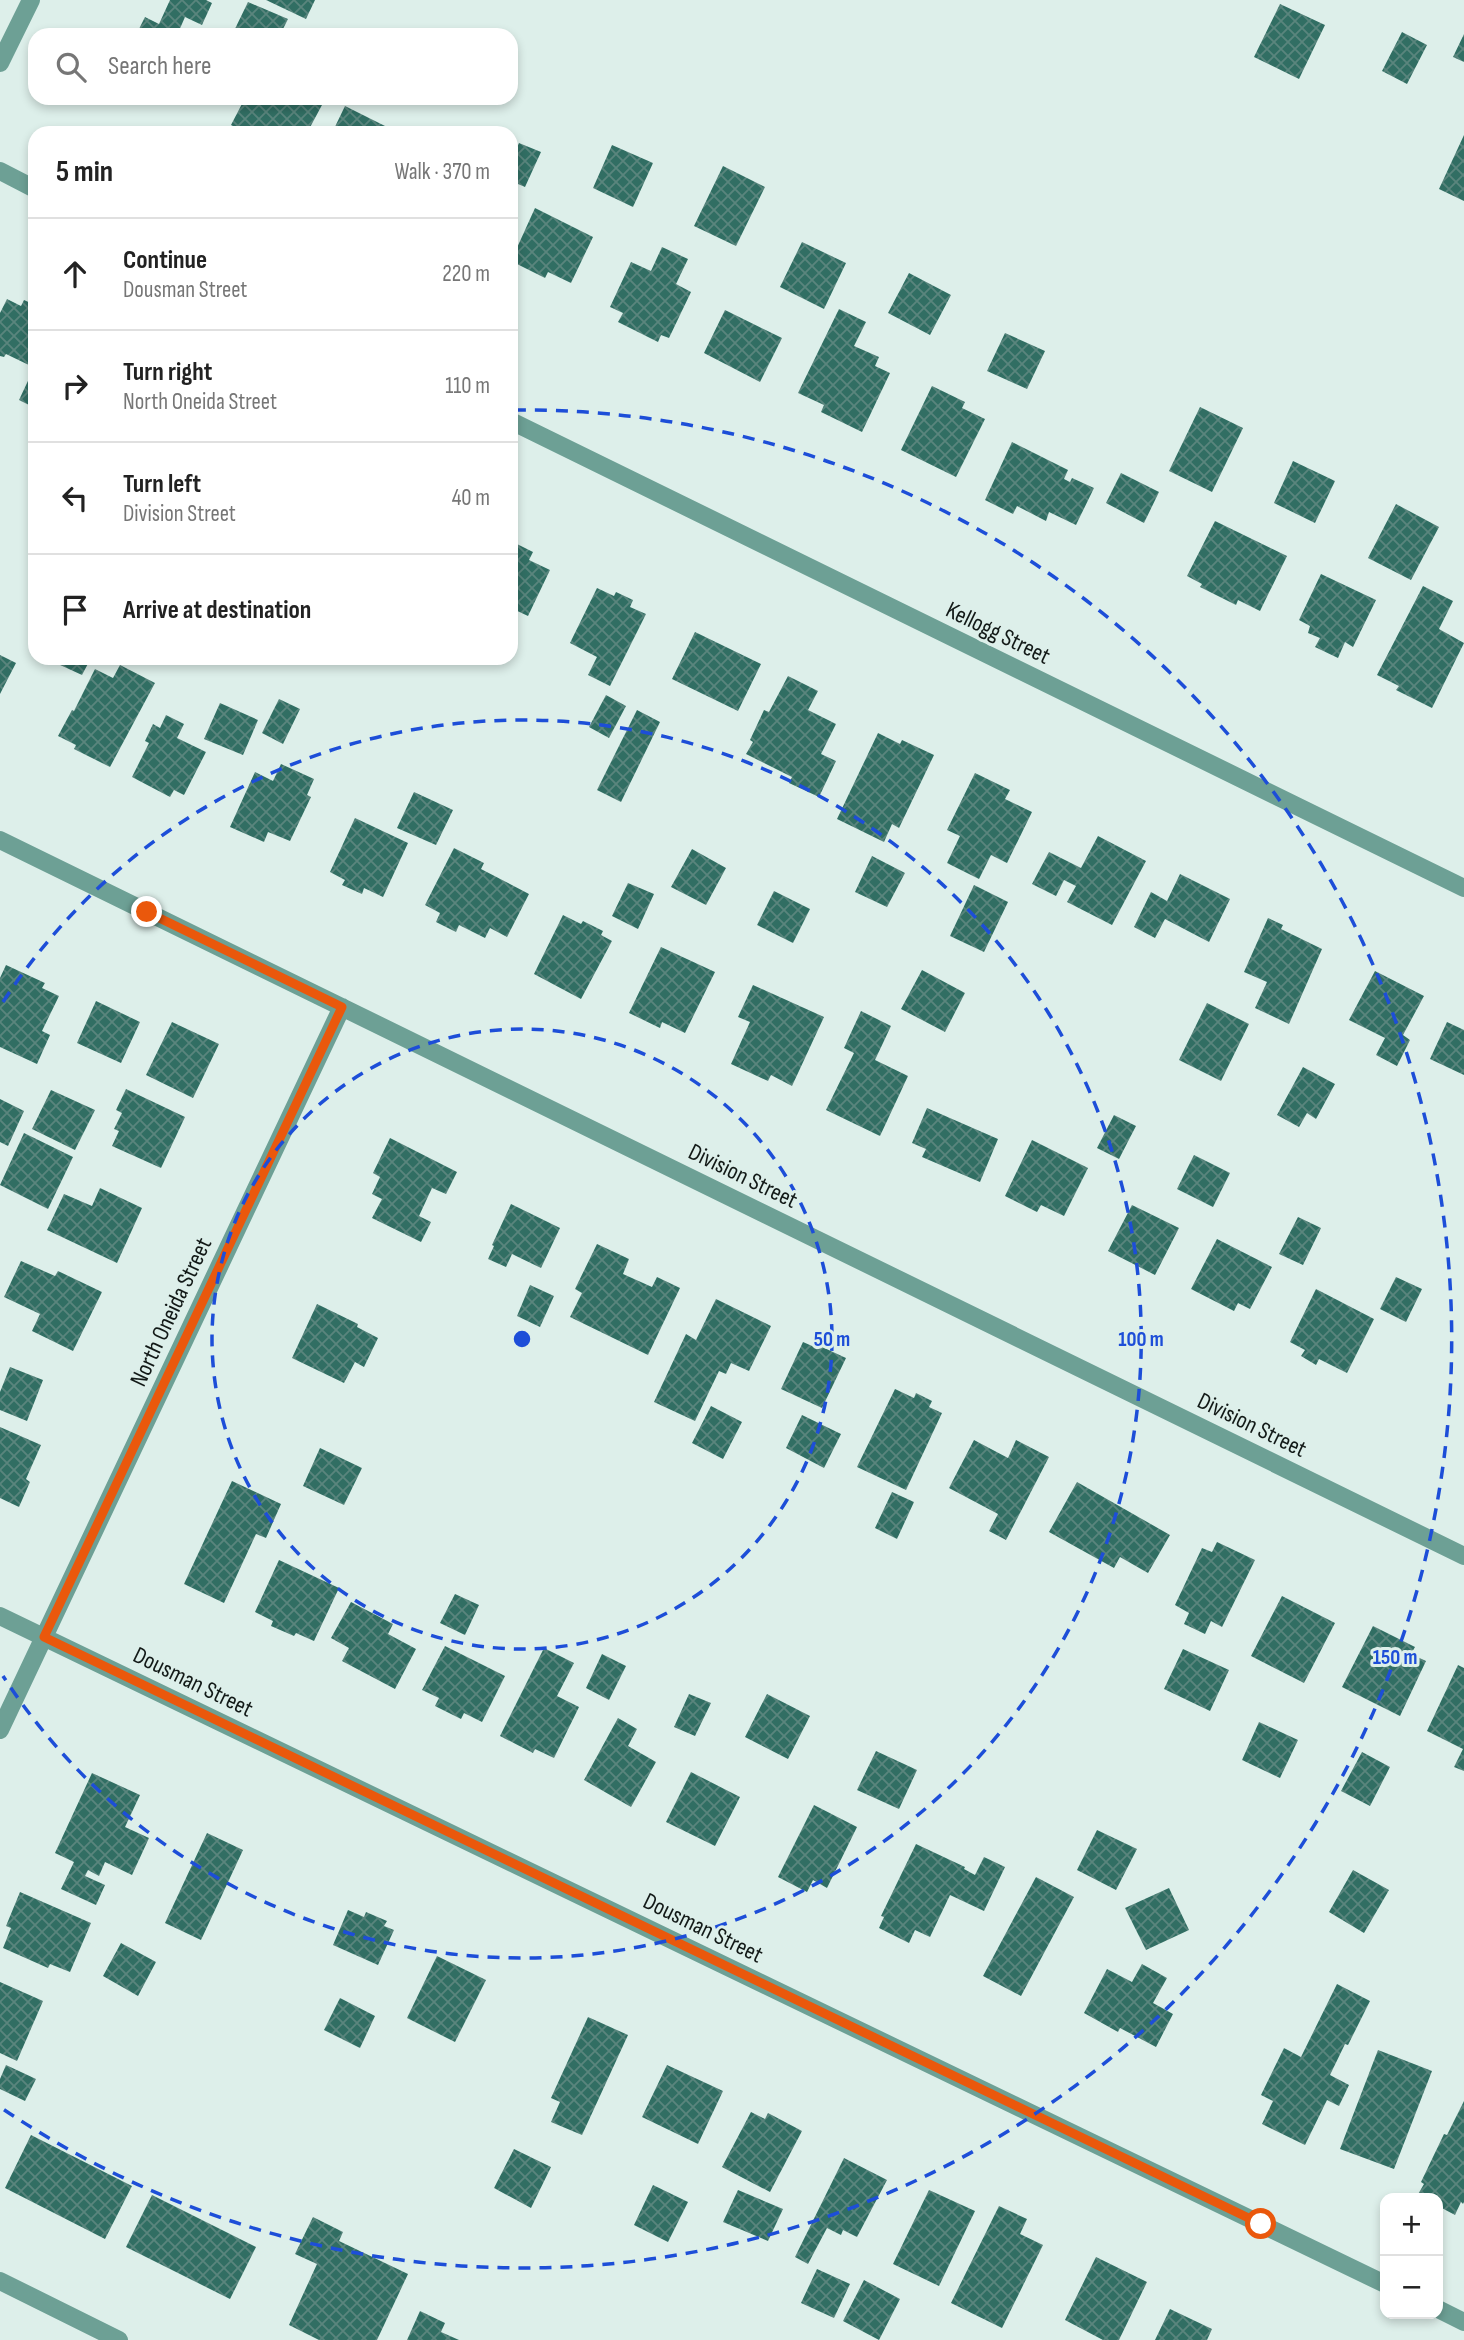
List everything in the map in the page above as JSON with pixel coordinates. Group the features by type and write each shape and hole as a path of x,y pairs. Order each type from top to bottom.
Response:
{"street":[{"path":"0,62 31,0"},
{"path":"0,171 28,185"},
{"name":"Kellogg Street","path":"518,424 1464,888"},
{"name":"Division Street","path":"0,840 1464,1556"},
{"name":"North Oneida Street","path":"0,1730 342,1007"},
{"name":"Dousman Street","path":"0,1616 1380,2282"},
{"path":"0,2281 119,2340"},
{"path":"1443,2312 1464,2322"}],"building":[{"path":"170,0 206,0 212,3 202,25 185,17 180,28 140,28 145,17 159,24"},
{"path":"266,0 315,0 306,19"},
{"path":"248,2 288,19 284,28 235,28"},
{"path":"1280,4 1325,25 1299,79 1254,57"},
{"path":"1402,32 1427,45 1407,84 1382,71"},
{"path":"1464,34 1464,62 1453,57"},
{"path":"241,105 322,105 311,126 231,125"},
{"path":"345,106 385,126 335,126"},
{"path":"1464,135 1464,201 1439,189"},
{"path":"519,143 541,152 525,187 518,184"},
{"path":"612,145 653,163 633,207 593,188"},
{"path":"723,166 765,187 736,246 694,226"},
{"path":"535,208 593,237 571,283 548,272 545,278 518,264 518,246"},
{"path":"802,242 846,263 824,309 780,287"},
{"path":"662,247 688,259 676,284 691,292 669,338 661,335 658,342 618,322 623,313 610,307 631,262 651,271"},
{"path":"909,273 951,295 930,335 888,313"},
{"path":"7,299 21,306 24,300 28,302 28,365 6,354 4,357 0,356 0,313"},
{"path":"839,309 866,322 854,346 879,357 875,366 890,373 862,432 821,412 824,405 798,393"},
{"path":"725,310 782,338 760,382 704,353"},
{"path":"1005,333 1045,351 1027,389 987,371"},
{"path":"28,381 28,404 19,400"},
{"path":"932,386 965,402 962,408 985,419 956,477 901,450"},
{"path":"1200,407 1243,428 1212,492 1169,471"},
{"path":"1012,442 1068,470 1064,479 1070,482 1072,478 1094,488 1076,525 1049,512 1046,521 1017,506 1013,514 985,500"},
{"path":"1293,461 1335,481 1315,523 1274,503"},
{"path":"1121,473 1159,492 1144,523 1106,503"},
{"path":"1396,504 1439,527 1411,580 1368,558"},
{"path":"1215,521 1287,556 1260,611 1238,600 1236,605 1200,587 1202,584 1187,576"},
{"path":"518,544 533,552 529,560 550,570 528,616 518,611"},
{"path":"1321,574 1376,600 1353,647 1345,642 1338,658 1315,647 1320,638 1308,633 1310,626 1299,620"},
{"path":"1423,586 1453,601 1439,629 1464,643 1432,708 1396,690 1399,686 1377,675"},
{"path":"597,588 614,596 616,592 633,600 630,607 646,614 610,686 588,675 597,657 570,643"},
{"path":"695,632 761,664 738,711 672,679"},
{"path":"0,655 16,663 0,694"},
{"path":"60,665 87,665 82,675"},
{"path":"120,665 155,683 110,767 74,749 76,745 58,736 95,669 113,678"},
{"path":"788,676 818,691 808,710 836,724 821,754 836,761 819,797 789,783 792,777 746,754 764,710 769,712"},
{"path":"606,695 626,706 609,738 589,727"},
{"path":"279,699 300,709 283,744 262,733"},
{"path":"220,703 258,720 243,755 204,739"},
{"path":"637,710 660,722 621,802 597,790"},
{"path":"166,715 184,724 177,738 206,752 184,795 174,790 170,797 132,777 149,743 145,741 153,724 160,728"},
{"path":"878,733 900,744 902,740 934,755 899,828 892,824 884,842 837,819"},
{"path":"281,764 314,779 307,795 311,797 290,841 268,832 264,842 230,827 255,772 273,781"},
{"path":"975,773 1010,790 1005,799 1032,812 1007,863 991,855 979,879 947,863 960,836 947,830"},
{"path":"414,792 453,810 436,845 397,828"},
{"path":"355,818 408,843 383,897 364,888 362,894 342,885 345,880 330,872"},
{"path":"1098,836 1146,861 1112,925 1067,902 1076,886 1064,880 1056,896 1032,884 1049,852 1081,868"},
{"path":"454,848 484,863 481,869 529,894 507,937 490,928 485,938 459,925 456,932 436,922 440,913 425,905"},
{"path":"692,849 726,868 706,905 671,887"},
{"path":"872,856 905,873 887,907 855,892"},
{"path":"1180,874 1230,899 1209,942 1165,919 1155,938 1134,927 1151,892 1167,901"},
{"path":"628,883 654,894 638,929 612,916"},
{"path":"974,885 1008,902 984,952 950,936"},
{"path":"774,891 810,909 793,943 757,925"},
{"path":"563,915 603,931 601,935 612,941 581,999 534,974"},
{"path":"1268,918 1283,925 1281,929 1322,949 1289,1024 1255,1008 1267,982 1244,972"},
{"path":"661,947 715,972 685,1033 662,1022 660,1028 629,1013"},
{"path":"6,965 45,983 42,988 59,996 42,1031 50,1035 37,1064 0,1047 0,978"},
{"path":"922,970 965,993 945,1032 901,1009"},
{"path":"1375,971 1424,996 1403,1035 1410,1040 1397,1066 1376,1055 1385,1038 1349,1020"},
{"path":"753,985 824,1017 792,1086 771,1075 768,1081 731,1064 750,1022 738,1017"},
{"path":"96,1001 140,1022 121,1063 77,1043"},
{"path":"1207,1003 1249,1024 1221,1081 1179,1060"},
{"path":"861,1011 891,1026 875,1060 908,1076 880,1136 826,1110 854,1053 844,1048"},
{"path":"172,1022 219,1044 193,1098 146,1075"},
{"path":"1447,1022 1464,1030 1464,1075 1430,1059"},
{"path":"1303,1067 1335,1084 1316,1119 1307,1113 1299,1127 1277,1115"},
{"path":"126,1089 185,1117 161,1168 112,1146 119,1131 114,1129 122,1113 116,1110"},
{"path":"51,1090 95,1110 75,1150 32,1129"},
{"path":"0,1099 24,1111 8,1146 0,1142"},
{"path":"927,1108 998,1139 980,1182 922,1157 926,1149 912,1143"},
{"path":"1114,1115 1136,1126 1119,1159 1097,1148"},
{"path":"24,1133 73,1157 48,1209 0,1185"},
{"path":"390,1138 457,1172 446,1194 432,1188 419,1216 431,1222 421,1242 372,1218 382,1199 372,1194 380,1177 373,1173"},
{"path":"1032,1140 1088,1168 1064,1216 1041,1205 1037,1212 1005,1196"},
{"path":"1194,1155 1230,1173 1213,1207 1177,1189"},
{"path":"100,1188 142,1208 117,1263 47,1230 64,1194 92,1206"},
{"path":"511,1204 560,1228 541,1268 512,1254 506,1267 488,1259"},
{"path":"1132,1205 1179,1228 1155,1275 1108,1251"},
{"path":"1298,1217 1321,1228 1303,1265 1279,1254"},
{"path":"1217,1239 1272,1267 1250,1309 1238,1303 1234,1311 1191,1289"},
{"path":"597,1244 629,1259 623,1274 652,1287 657,1277 680,1288 648,1355 570,1317 582,1293 575,1289"},
{"path":"21,1261 55,1276 58,1271 102,1292 73,1351 32,1331 40,1314 4,1297"},
{"path":"1396,1277 1422,1289 1406,1322 1380,1309"},
{"path":"530,1285 554,1296 540,1327 517,1316"},
{"path":"1316,1289 1374,1319 1347,1373 1319,1359 1316,1365 1301,1356 1305,1350 1290,1342"},
{"path":"716,1299 771,1326 749,1371 731,1363 726,1374 719,1371 695,1421 654,1402 686,1334 696,1340"},
{"path":"317,1304 358,1324 357,1327 378,1338 364,1367 355,1362 344,1383 292,1358"},
{"path":"803,1342 819,1349 820,1346 846,1358 822,1408 781,1389"},
{"path":"10,1367 43,1380 27,1421 0,1410 0,1392"},
{"path":"895,1389 914,1398 916,1393 932,1401 929,1407 942,1413 906,1490 857,1467"},
{"path":"711,1406 742,1422 723,1459 692,1443"},
{"path":"802,1415 841,1434 824,1468 786,1448"},
{"path":"0,1427 41,1445 26,1479 30,1482 19,1507 0,1498"},
{"path":"974,1440 1008,1458 1016,1440 1049,1457 1006,1540 989,1531 998,1514 949,1488"},
{"path":"320,1448 362,1468 344,1505 303,1486"},
{"path":"232,1481 281,1504 266,1538 256,1534 224,1603 184,1584"},
{"path":"1077,1482 1170,1535 1148,1573 1120,1557 1114,1568 1049,1532"},
{"path":"892,1492 914,1502 897,1539 875,1528"},
{"path":"1217,1542 1255,1560 1222,1627 1211,1621 1205,1634 1184,1624 1189,1613 1175,1605 1202,1548 1212,1552"},
{"path":"279,1560 339,1588 314,1641 271,1626 273,1621 255,1612"},
{"path":"455,1594 479,1605 465,1635 440,1623"},
{"path":"1282,1596 1335,1623 1304,1683 1251,1656"},
{"path":"351,1602 393,1624 388,1634 416,1649 395,1689 342,1661 349,1648 331,1638"},
{"path":"1373,1626 1415,1647 1411,1654 1426,1661 1400,1716 1342,1687"},
{"path":"445,1646 505,1676 482,1722 464,1713 461,1719 435,1706 439,1698 422,1690"},
{"path":"544,1648 574,1663 557,1696 579,1707 554,1758 535,1749 533,1753 500,1736"},
{"path":"1183,1649 1229,1670 1210,1711 1164,1689"},
{"path":"602,1654 626,1666 609,1700 586,1688"},
{"path":"1458,1665 1464,1668 1464,1771 1454,1767 1463,1749 1427,1731"},
{"path":"689,1694 711,1703 695,1736 674,1727"},
{"path":"767,1694 810,1716 788,1759 745,1737"},
{"path":"618,1718 637,1729 628,1746 656,1762 631,1807 584,1780"},
{"path":"1259,1722 1298,1740 1280,1778 1242,1760"},
{"path":"876,1751 917,1770 899,1809 857,1790"},
{"path":"1362,1752 1390,1767 1370,1806 1341,1791"},
{"path":"691,1772 740,1797 715,1846 666,1822"},
{"path":"92,1773 140,1795 125,1827 149,1838 132,1875 105,1862 99,1876 88,1870 85,1876 105,1885 96,1905 61,1889 74,1862 55,1853"},
{"path":"814,1805 857,1827 827,1888 813,1880 807,1892 778,1877"},
{"path":"1097,1830 1137,1849 1116,1890 1077,1870"},
{"path":"207,1833 243,1850 201,1940 165,1923"},
{"path":"916,1844 965,1867 964,1869 975,1875 984,1857 1005,1867 984,1911 950,1895 930,1937 915,1930 909,1943 879,1928 884,1917 881,1916"},
{"path":"1353,1870 1389,1890 1364,1933 1329,1912"},
{"path":"1036,1877 1074,1897 1021,1996 983,1976"},
{"path":"1169,1888 1189,1930 1146,1950 1125,1908"},
{"path":"20,1892 91,1923 70,1972 50,1964 48,1968 3,1948 11,1928 6,1926"},
{"path":"348,1910 364,1917 366,1912 387,1921 384,1926 394,1930 378,1965 333,1945"},
{"path":"121,1943 156,1962 138,1996 103,1976"},
{"path":"437,1956 486,1980 455,2042 407,2018"},
{"path":"1142,1964 1167,1978 1153,2003 1173,2014 1156,2047 1120,2028 1118,2032 1084,2013 1107,1969 1132,1982"},
{"path":"0,1982 43,2001 17,2061 0,2053"},
{"path":"1337,1984 1370,2001 1330,2075 1349,2085 1339,2106 1327,2100 1305,2145 1262,2124 1273,2101 1261,2095 1284,2048 1301,2057"},
{"path":"340,1998 375,2016 360,2048 324,2030"},
{"path":"588,2017 628,2035 582,2135 551,2122 560,2102 551,2098"},
{"path":"1378,2050 1432,2071 1394,2169 1340,2149"},
{"path":"6,2065 36,2079 25,2101 0,2089 0,2079"},
{"path":"667,2065 723,2091 698,2144 642,2117"},
{"path":"1464,2101 1464,2202 1461,2202 1455,2215 1443,2209 1443,2193 1419,2193 1424,2184 1421,2182 1444,2134 1447,2135"},
{"path":"751,2112 765,2119 768,2113 802,2131 770,2192 722,2167"},
{"path":"31,2135 132,2186 105,2239 5,2188"},
{"path":"514,2149 551,2167 531,2208 494,2188"},
{"path":"844,2158 887,2180 857,2237 843,2230 841,2235 827,2228 808,2264 795,2257"},
{"path":"653,2185 688,2202 668,2242 634,2225"},
{"path":"738,2190 783,2209 768,2241 723,2222"},
{"path":"929,2190 975,2211 939,2286 893,2264"},
{"path":"152,2195 256,2247 230,2299 126,2247"},
{"path":"999,2206 1027,2219 1020,2234 1043,2245 1002,2328 951,2303"},
{"path":"313,2217 343,2232 339,2241 408,2274 377,2340 319,2340 289,2325 317,2264 295,2254"},
{"path":"1096,2257 1147,2282 1119,2340 1103,2340 1065,2320"},
{"path":"817,2269 850,2284 834,2318 801,2303"},
{"path":"864,2280 900,2299 879,2340 843,2321"},
{"path":"1170,2309 1212,2329 1207,2340 1155,2340"},
{"path":"420,2311 445,2323 441,2332 459,2340 407,2340"}],"route":[{"path":"147,912 342,1007 44,1637 1261,2224"}]}
